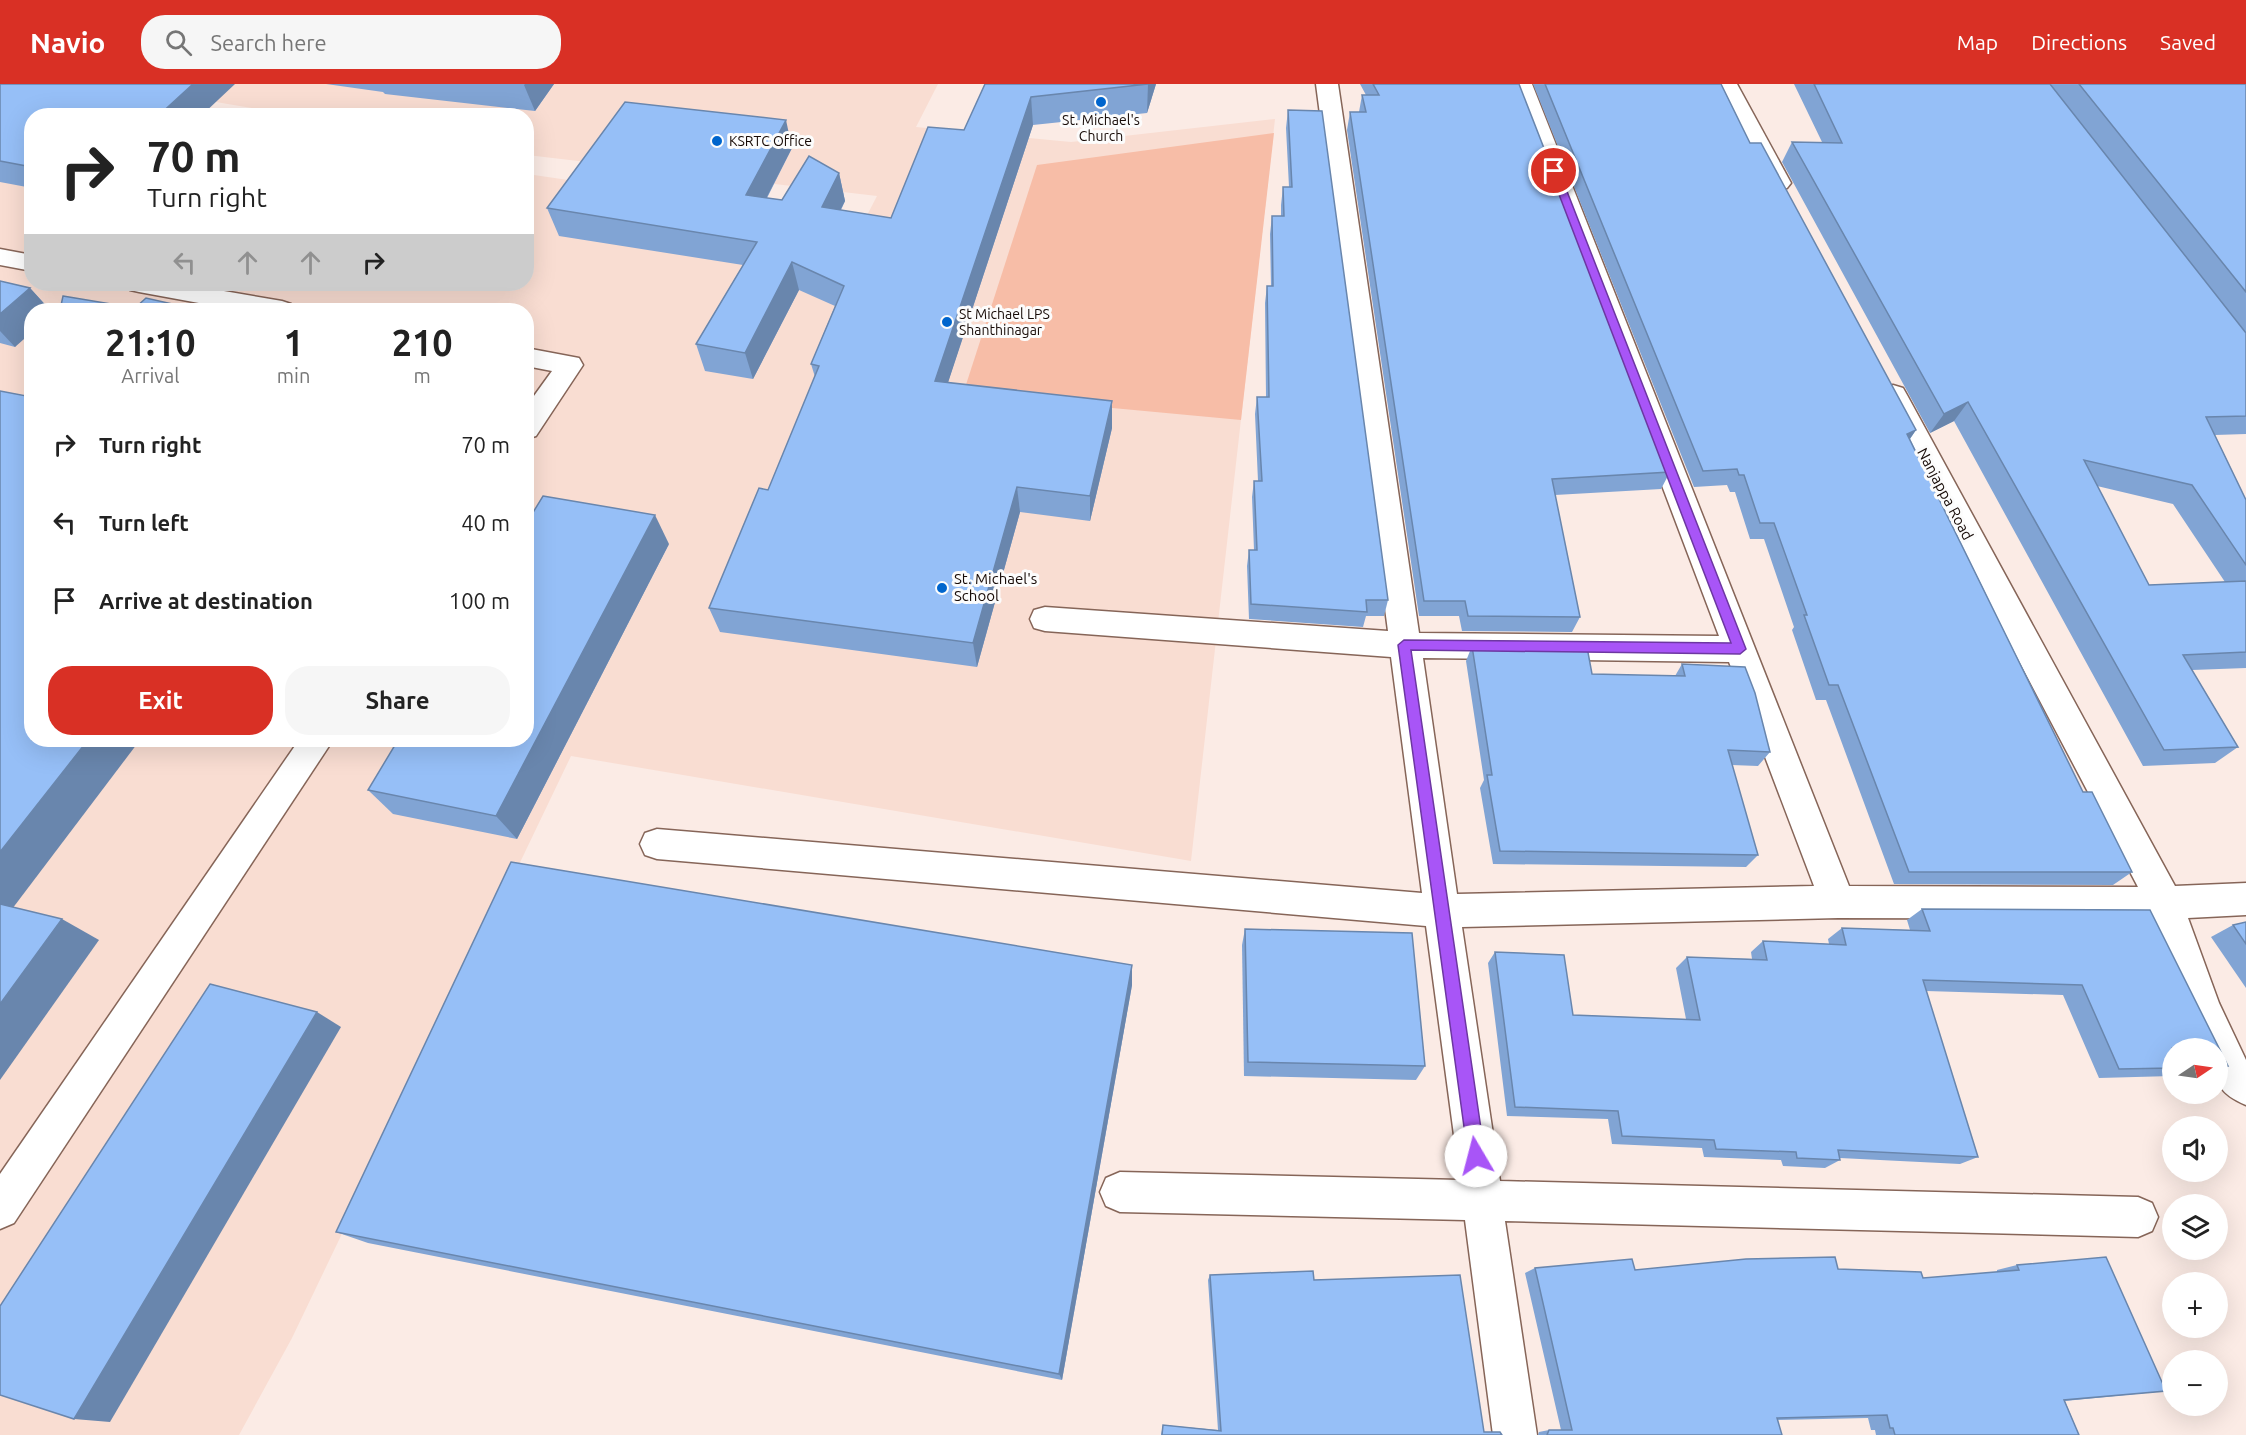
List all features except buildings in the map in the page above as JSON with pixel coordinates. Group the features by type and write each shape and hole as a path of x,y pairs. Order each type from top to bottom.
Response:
{"street":[{"path":"1327,84 1515,1435"},
{"path":"1521,84 1838,902"},
{"path":"1726,84 1793,209"},
{"path":"0,257 24,262"},
{"path":"178,291 244,303"},
{"path":"534,358 570,365 534,417"},
{"name":"Nanjappa Road","path":"1883,377 2165,903 2202,1008 2235,1078 2246,1086"},
{"path":"1045,619 1404,645 1740,649"},
{"path":"0,1209 312,747"},
{"path":"657,844 1442,911 1838,902 2165,903 2246,899"},
{"path":"1120,1192 2138,1217"}],"shaded area":[{"path":"109,84 938,84 916,127 1071,142 1275,119 1191,861 571,756 292,1338 239,1435 0,1435 0,98 24,112 24,291 534,291 534,175 863,223 877,196 534,156 534,108 252,108"},
{"path":"1274,133 1241,420 963,394 1037,165"}],"place":[{"name":"St. Michael's Church","path":"1101,102"},
{"name":"KSRTC Office","path":"717,141"},
{"name":"St Michael LPS Shanthinagar","path":"947,322"},
{"name":"St. Michael's School","path":"942,588"}],"route":[{"path":"1476,1156 1404,645 1740,649 1554,171"}]}
